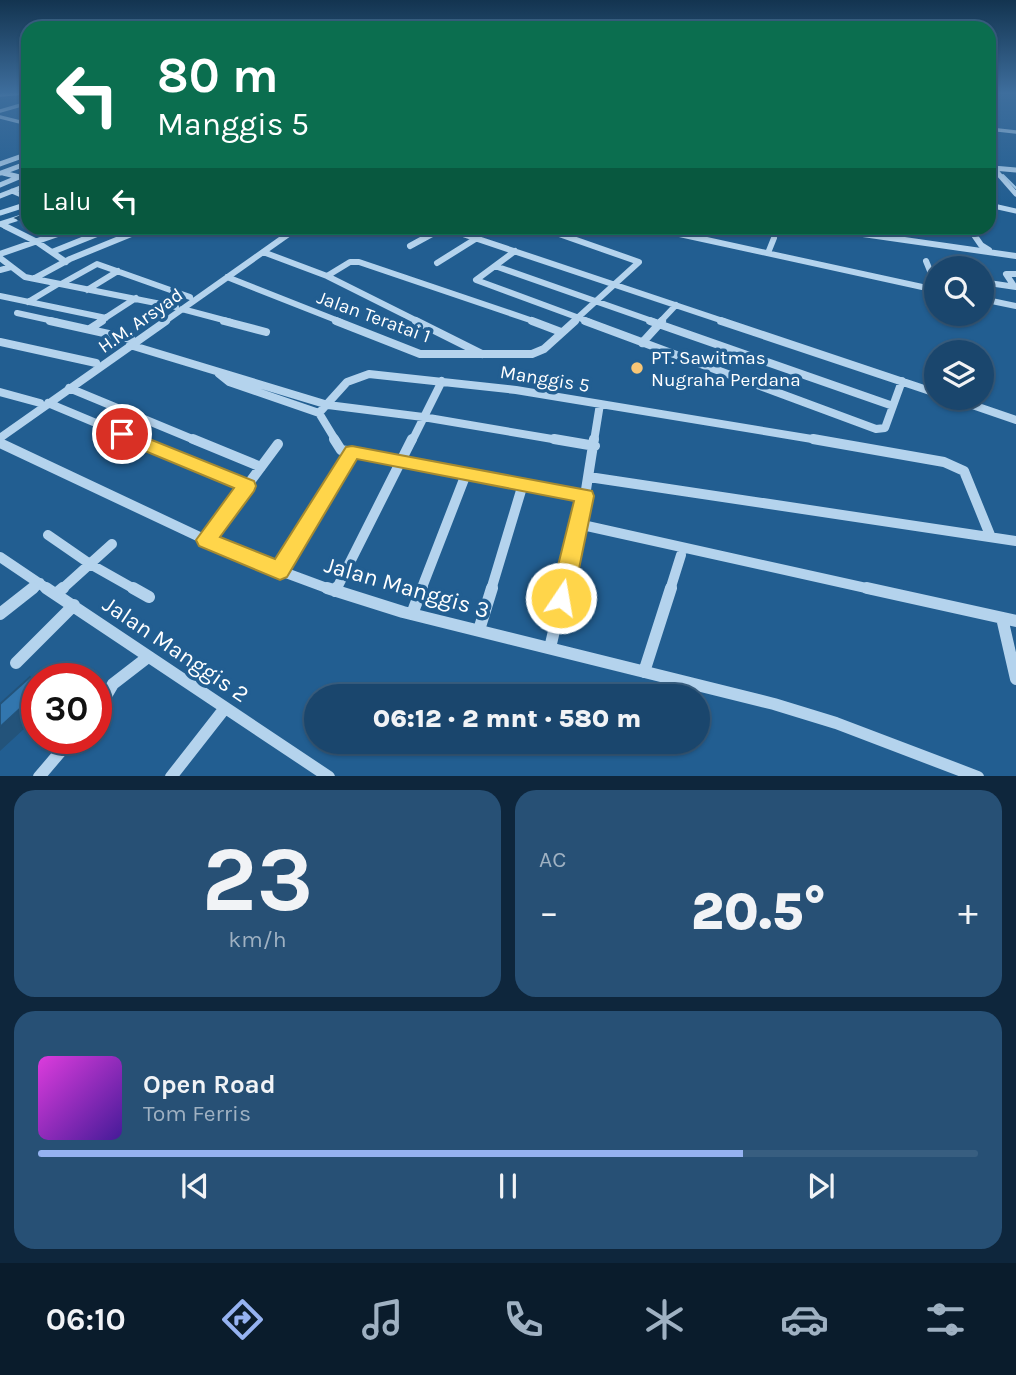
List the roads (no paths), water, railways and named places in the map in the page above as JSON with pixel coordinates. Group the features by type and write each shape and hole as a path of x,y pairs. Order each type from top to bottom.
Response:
{"street":[{"path":"996,130 1016,132"},
{"path":"0,164 21,156"},
{"path":"0,158 8,161"},
{"path":"0,173 21,166"},
{"path":"996,168 1016,170"},
{"path":"996,171 1016,194"},
{"path":"0,173 19,177"},
{"path":"0,184 19,177"},
{"path":"1007,183 1016,184"},
{"path":"0,196 21,188"},
{"path":"12,191 21,195"},
{"path":"0,213 21,206"},
{"path":"996,207 1016,211"},
{"path":"21,217 0,224 21,234"},
{"path":"23,235 66,262"},
{"path":"56,235 0,256 23,276 136,298 266,332"},
{"path":"52,252 94,235"},
{"path":"35,278 130,235"},
{"name":"H.M. Arsyad","path":"0,431 69,388 284,235"},
{"name":"H.M. Arsyad","path":"179,308 285,235"},
{"path":"410,246 431,235"},
{"path":"467,235 924,389"},
{"name":"Jalan Teratai 1","path":"227,277 417,353 483,355 539,352 639,261 563,235"},
{"path":"684,235 768,253 924,279"},
{"path":"869,235 1016,256"},
{"path":"973,235 982,246 994,253"},
{"path":"768,253 774,237"},
{"path":"437,263 477,238"},
{"path":"515,251 477,278 477,281 880,430 885,428 902,382"},
{"path":"263,252 327,276 483,355"},
{"path":"327,276 350,262 359,262 502,309 561,332"},
{"path":"28,302 96,264 190,298"},
{"path":"495,266 893,406"},
{"path":"0,271 11,267"},
{"path":"87,290 118,271"},
{"path":"1015,286 1006,274 1016,274"},
{"path":"994,283 1015,286"},
{"path":"0,296 106,318"},
{"path":"91,328 136,298"},
{"path":"994,301 1016,306"},
{"path":"642,342 676,304"},
{"path":"17,313 91,328 219,374 234,376 328,405 423,417 595,446"},
{"path":"0,342 96,363"},
{"name":"H.M. Arsyad","path":"0,438 96,363 131,342"},
{"path":"219,374 229,382 319,413 340,449 585,496"},
{"name":"Manggis 5","path":"319,413 355,374 442,381 892,452 955,466 964,471 990,536"},
{"path":"335,591 442,381"},
{"path":"69,388 261,467"},
{"path":"0,392 44,403 247,486"},
{"path":"550,648 589,477 600,404"},
{"path":"987,410 1016,420"},
{"name":"Jalan Manggis 3","path":"0,443 206,540 335,591 412,614 811,715 978,776"},
{"path":"206,540 278,444"},
{"path":"280,571 352,452"},
{"path":"412,614 466,474"},
{"path":"589,477 1016,541"},
{"path":"479,630 523,485"},
{"path":"578,524 1016,621"},
{"path":"48,535 90,564 149,597"},
{"path":"56,594 113,544"},
{"path":"644,672 681,555"},
{"name":"Jalan Manggis 2","path":"0,557 329,776"},
{"path":"0,614 40,583"},
{"path":"16,663 74,605"},
{"path":"1002,618 1016,679"},
{"path":"112,686 149,657"},
{"path":"174,773 225,708"},
{"path":"39,776 58,754"}],"waterway":[{"path":"1003,175 1016,188"}],"place":[{"name":"PT. Sawitmas Nugraha Perdana","path":"637,368"}]}
